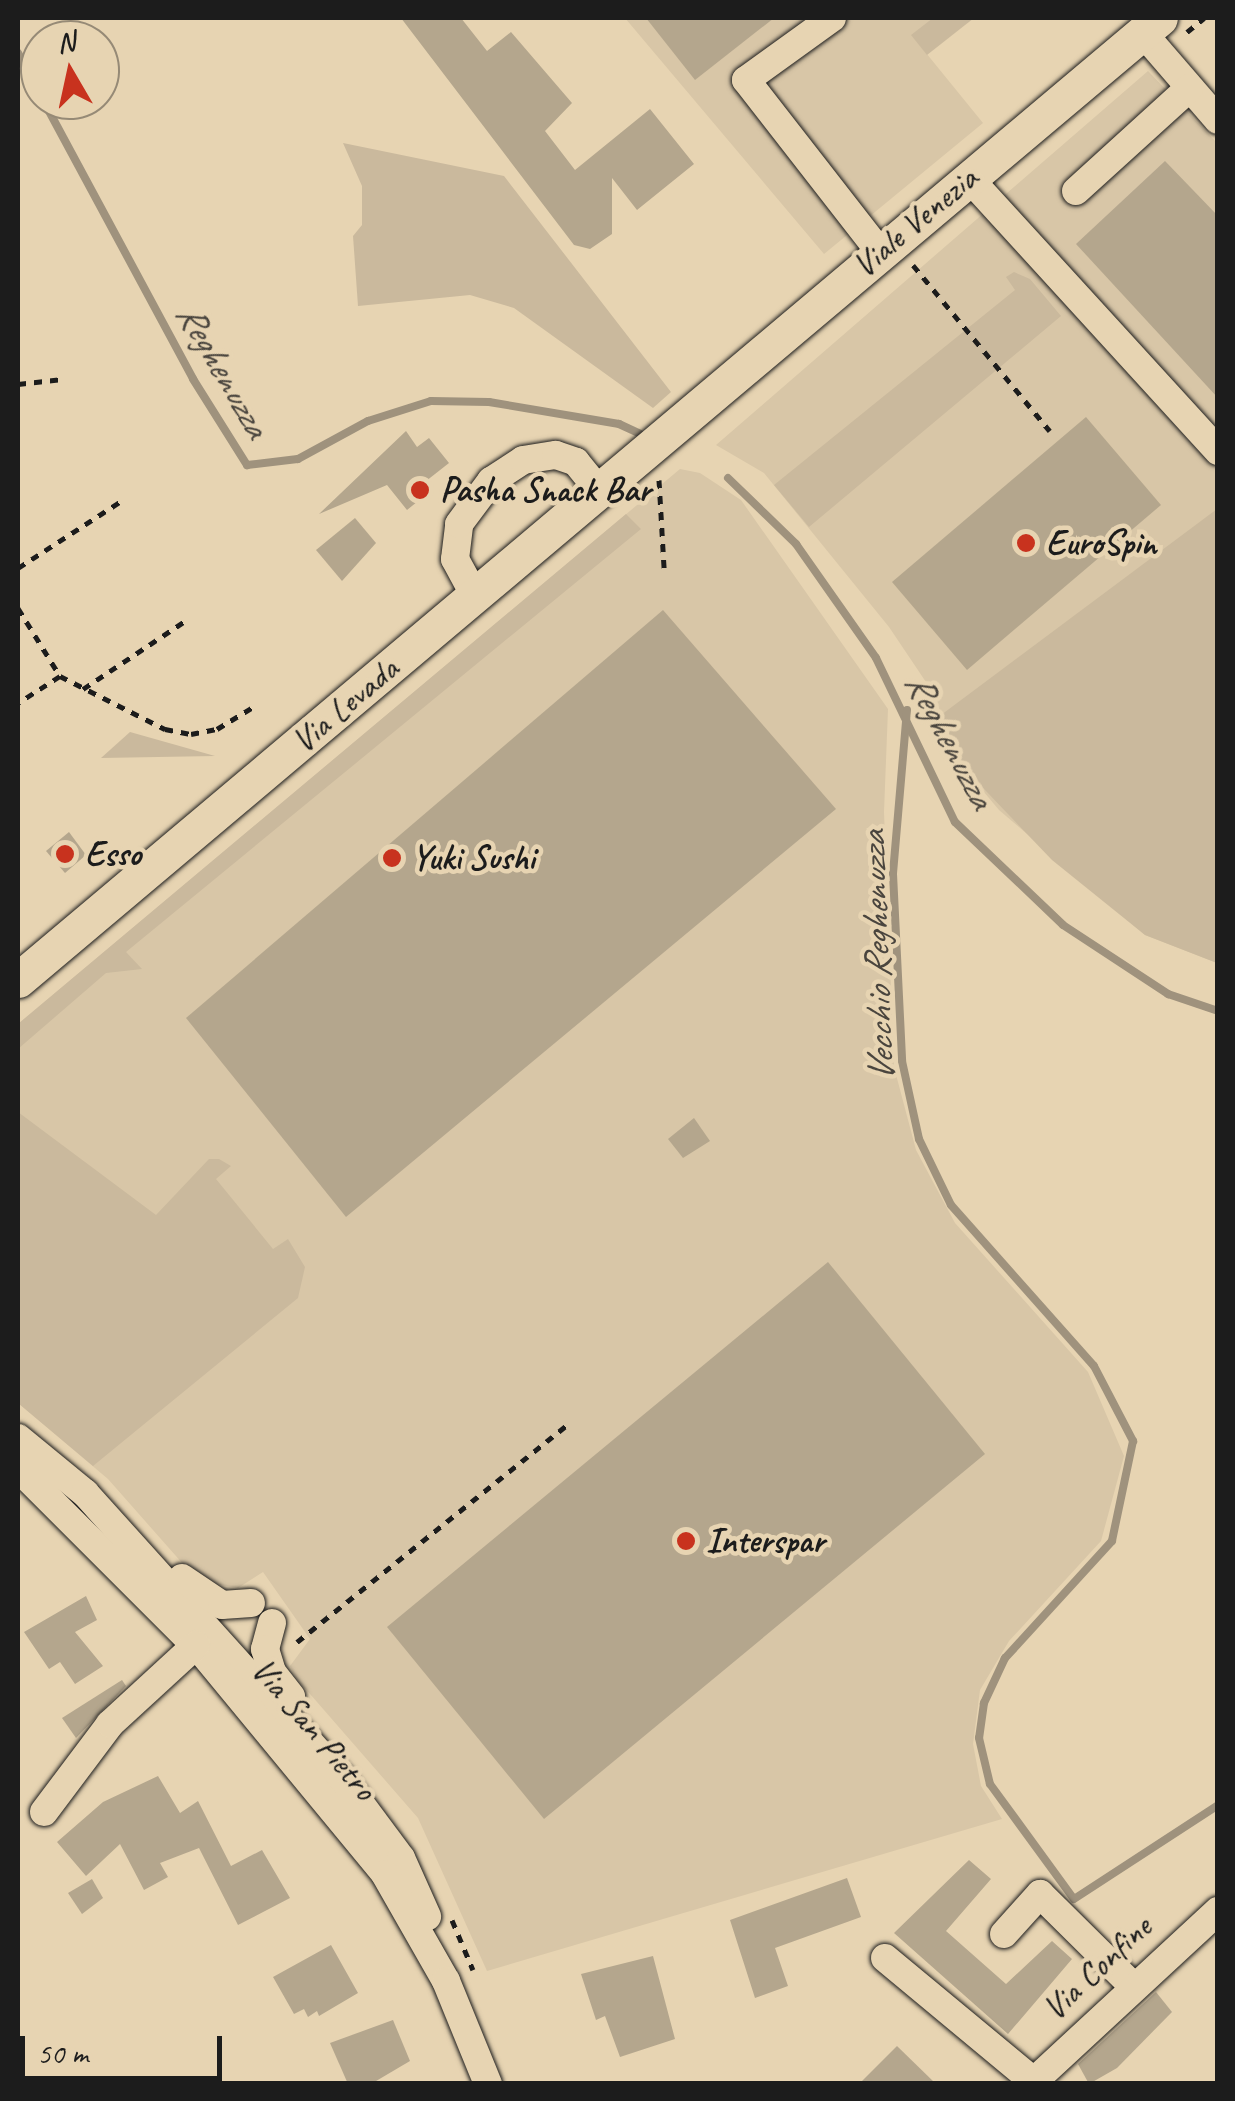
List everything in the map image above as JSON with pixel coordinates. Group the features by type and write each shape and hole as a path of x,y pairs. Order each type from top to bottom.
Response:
{"main road":[{"name":"Viale Venezia","path":"671,429 896,257 968,177 1151,25"},
{"name":"Via Levada","path":"18,980 671,429"}],"street":[{"path":"832,18 746,80 896,257"},
{"path":"1151,25 1188,88 1218,120"},
{"path":"1076,191 1188,88"},
{"path":"968,177 1218,451"},
{"path":"475,596 455,559 459,524 491,482 523,460 556,455 576,462 600,490"},
{"path":"18,1438 85,1493 215,1645 343,1780 401,1858 446,1981"},
{"name":"Via San Pietro","path":"18,1468 93,1541 215,1645 308,1778 385,1874 446,1981 488,2084"},
{"path":"44,1812 110,1724 215,1645 251,1603 222,1605 196,1594 105,1498 85,1493"},
{"path":"215,1645 272,1623 265,1649 272,1672 341,1757 343,1780"},
{"path":"1004,1934 1040,1894 1132,1984"},
{"name":"Via Confine","path":"1032,2082 1132,1984 1218,1911"},
{"path":"886,1958 1032,2082"}],"path":[{"path":"896,257 1050,431"},
{"path":"18,384 63,379"},
{"path":"658,472 664,568"},
{"path":"18,568 121,501"},
{"path":"18,608 60,676 165,729 191,734 217,729 253,708"},
{"path":"82,689 188,620"},
{"path":"18,703 60,676"},
{"path":"292,1646 568,1425"},
{"path":"446,1904 481,1987"}],"shaded area":[{"path":"625,18 959,18 922,48 983,123 824,254"},
{"path":"933,18 974,18 927,55 911,35"},
{"path":"1148,71 1217,143 1217,963 1145,935 999,810 963,767 932,691 889,627 764,473 716,445"},
{"path":"343,143 504,176 671,392 653,408 514,308 470,295 358,306 353,236 362,225 362,186"},
{"path":"1014,272 1030,279 1061,316 809,527 774,485 1015,290 1006,277"},
{"path":"680,469 700,473 741,500 888,709 884,812 894,1067 916,1150 955,1223 1088,1372 1124,1456 1101,1541 1009,1641 980,1690 973,1744 981,1786 1002,1819 487,1971 418,1818 297,1679 290,1666 310,1639 263,1572 238,1588 198,1581 108,1479 18,1403 18,1024"},
{"path":"1217,509 1217,963 1145,935 1052,860 963,767 941,715"},
{"path":"626,514 641,529 126,952 142,969 106,973 18,1049 18,1024"},
{"path":"130,732 215,756 101,758"},
{"path":"18,1112 156,1215 209,1159 219,1159 231,1166 216,1179 273,1249 288,1239 305,1267 298,1298 93,1466 18,1403"}],"building":[{"path":"401,18 461,18 487,51 511,32 572,103 545,131 575,170 650,109 694,164 637,210 612,178 612,234 590,249 574,245"},
{"path":"646,18 774,18 695,80"},
{"path":"1165,161 1218,216 1218,398 1076,244"},
{"name":"EuroSpin","path":"1086,417 1161,505 967,670 892,582"},
{"path":"406,431 417,447 429,438 449,463 421,485 428,493 407,510 387,485 319,514"},
{"path":"355,518 376,543 342,581 316,550"},
{"path":"663,610 836,809 346,1217 186,1018"},
{"path":"69,832 86,855 65,873 46,851"},
{"path":"694,1118 710,1141 683,1158 668,1139"},
{"name":"Interspar","path":"828,1262 985,1454 544,1819 387,1627"},
{"path":"86,1596 97,1620 75,1632 103,1666 75,1684 60,1662 49,1669 24,1632"},
{"path":"122,1680 126,1686 76,1738 62,1718"},
{"path":"158,1776 180,1813 198,1801 231,1866 262,1850 290,1898 238,1925 199,1848 160,1863 168,1877 144,1890 120,1844 86,1876 57,1842 103,1802"},
{"path":"969,1860 991,1879 946,1931 1006,1984 1052,1941 1072,1959 1008,2034 894,1933"},
{"path":"847,1878 861,1917 775,1948 788,1986 755,1998 730,1920"},
{"path":"92,1879 103,1898 82,1914 68,1893"},
{"path":"331,1945 358,1993 319,2016 317,2011 308,2017 304,2009 294,2014 273,1977"},
{"path":"653,1956 675,2039 620,2057 605,2016 596,2020 581,1974"},
{"path":"1156,1992 1172,2012 1117,2068 1089,2084 1078,2064"},
{"path":"393,2020 410,2061 371,2084 348,2084 330,2043"},
{"path":"897,2046 936,2084 859,2084"}],"waterway":[{"name":"Reghenuzza","path":"18,53 20,57"},
{"name":"Reghenuzza","path":"54,120 193,379 247,465 298,459 368,421 431,401 489,402 619,424 640,434"},
{"name":"Reghenuzza","path":"728,478 796,544 876,658 955,822 1063,925 1168,994 1218,1011"},
{"name":"Vecchio Reghenuzza","path":"907,710 893,874 902,1061 919,1139 951,1205 1094,1366 1133,1441 1112,1541 1005,1658 984,1703 979,1738 990,1784 1074,1899 1218,1805"}],"place":[{"name":"Pasha Snack Bar","path":"420,490"},
{"name":"EuroSpin","path":"1026,543"},
{"name":"Esso","path":"65,854"},
{"name":"Yuki Sushi","path":"392,858"},
{"name":"Interspar","path":"686,1541"}]}
